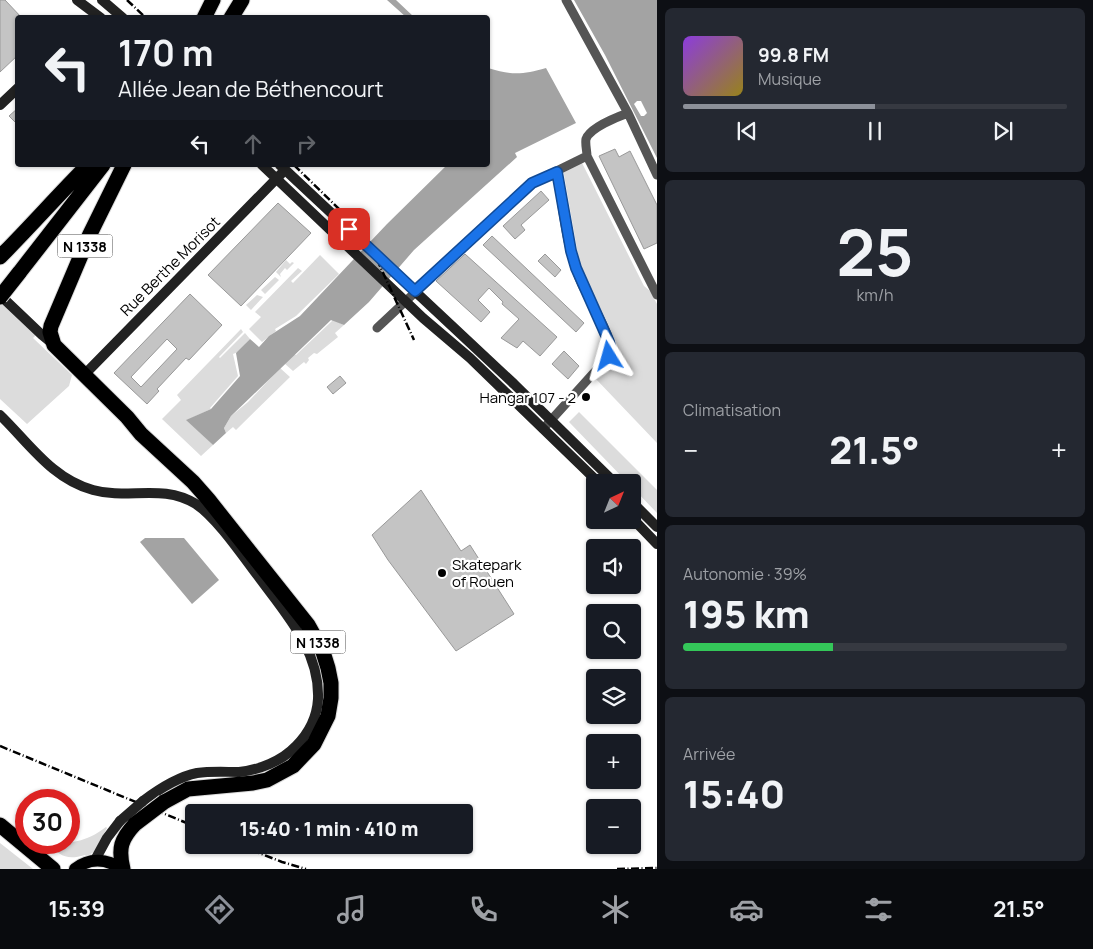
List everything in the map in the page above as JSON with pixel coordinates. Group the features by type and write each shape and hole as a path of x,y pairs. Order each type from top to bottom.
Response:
{"highway":[{"path":"206,15 213,0"},
{"path":"233,15 242,0"},
{"path":"0,256 42,215 86,167"},
{"path":"0,296 101,167"},
{"name":"N 1338","path":"123,167 90,234 51,326 54,344 85,374 100,392 128,417 141,434 193,482 237,534 308,625 323,652 331,684 331,698 328,716 314,744 293,766 268,780 188,789 128,822 120,848 120,859 123,869"},
{"path":"0,826 53,869"},
{"path":"0,836 42,869"}],"main road":[{"path":"77,0 95,15"},
{"path":"96,15 103,1 119,15"},
{"path":"0,105 15,91"},
{"path":"264,167 404,301 470,358 590,474"},
{"path":"283,167 606,474"},
{"name":"Rue Berthe Morisot","path":"85,374 276,178 283,167"},
{"path":"0,296 54,344"},
{"name":"N 1338","path":"0,415 53,470 78,485 110,493 168,493 196,504 207,513 226,535 298,631 314,663 318,688 317,703 311,726 296,746 278,759 257,768 240,772 211,772 182,778 150,796 128,822 110,834 96,860"},
{"path":"641,511 657,527"},
{"path":"641,527 657,544"},
{"path":"75,869 87,862 96,860 109,862 123,869"}],"street":[{"path":"566,0 628,113 657,175"},
{"path":"628,113 608,122 591,133 586,139 586,156 657,295"},
{"path":"377,328 532,183 586,156"},
{"path":"543,428 609,356 611,349 606,333 581,283 571,251 557,172"}],"shaded area":[{"path":"387,0 396,0 412,15 404,15"},
{"path":"574,0 657,0 657,158 605,55"},
{"path":"546,68 576,123 515,153 517,157 414,250 369,302 344,325 331,320 231,416 224,428 226,433 213,445 186,420 211,409 240,376 236,353 250,339 259,347 269,336 300,316 387,224 445,167 490,167 490,69 517,73"},
{"path":"581,161 644,286 650,291 657,304 657,443 595,378 611,362 616,342 580,266 563,169"},
{"path":"320,255 339,274 296,316 275,329 276,331 262,342 249,329 261,317 255,312 298,268 302,271 291,281 293,283"},
{"path":"286,260 290,264 294,263 287,270 285,268 280,274 281,277 276,272"},
{"path":"275,277 279,280 265,294 261,290"},
{"path":"257,295 263,297 251,310 246,305"},
{"path":"0,300 36,335 33,338 72,375 69,386 27,424 0,399"},
{"path":"331,319 344,325 335,333 338,337 317,354 314,353 308,358 309,360 306,364 304,362 293,371 284,363 294,354 296,355 332,321"},
{"path":"241,329 243,332 219,357 245,333 250,339 238,352 233,354 238,376 211,409 187,420 213,445 201,456 162,419 181,400 177,395"},
{"path":"280,368 290,377 236,430 233,427 226,433 224,428 231,416 248,402"},
{"path":"579,412 641,474 619,474 569,422"},
{"path":"641,474 657,490 657,513 641,496"},
{"path":"145,538 184,538 219,580 192,604 140,542"},
{"path":"107,828 94,852 87,856 78,857 68,857 61,854 80,854 80,840"},
{"path":"0,843 33,869 0,869"}],"pier":[{"path":"637,101 641,101 647,113 644,116 641,116 634,104"}],"building":[{"path":"0,0 5,0 19,15 15,15 15,58 0,72"},
{"path":"15,111 15,122 9,116"},
{"path":"615,149 619,157 630,151 657,205 657,243 644,249 599,156"},
{"path":"541,191 549,200 521,225 525,230 515,239 503,226"},
{"path":"278,203 311,233 241,306 208,275"},
{"path":"492,236 584,323 576,332 483,245"},
{"path":"465,254 557,337 540,356 523,341 517,348 501,338 519,319 502,304 503,302 489,288 478,300 490,312 481,322 436,281"},
{"path":"545,254 561,270 555,277 538,261"},
{"path":"190,294 222,325 189,360 186,358 157,389 159,391 147,404 114,373","holes":["167,339 177,349 141,387 131,377"]},
{"path":"564,351 579,366 568,379 552,364"},
{"path":"340,376 346,383 333,394 327,387"},
{"name":"Skatepark of Rouen","path":"421,490 461,551 470,545 514,614 456,651 388,560 372,535"}],"railway":[{"path":"127,0 143,15"},
{"path":"296,167 341,211 374,253 414,340"},
{"path":"0,746 185,822"},
{"path":"262,854 306,869"},
{"path":"617,869 657,868"}],"place":[{"name":"Hangar 107 - 2","path":"586,397"},
{"name":"Skatepark of Rouen","path":"442,573"}],"route":[{"path":"349,229 415,291 532,183 557,172 571,251 581,283 606,333 611,349 609,356"}]}
